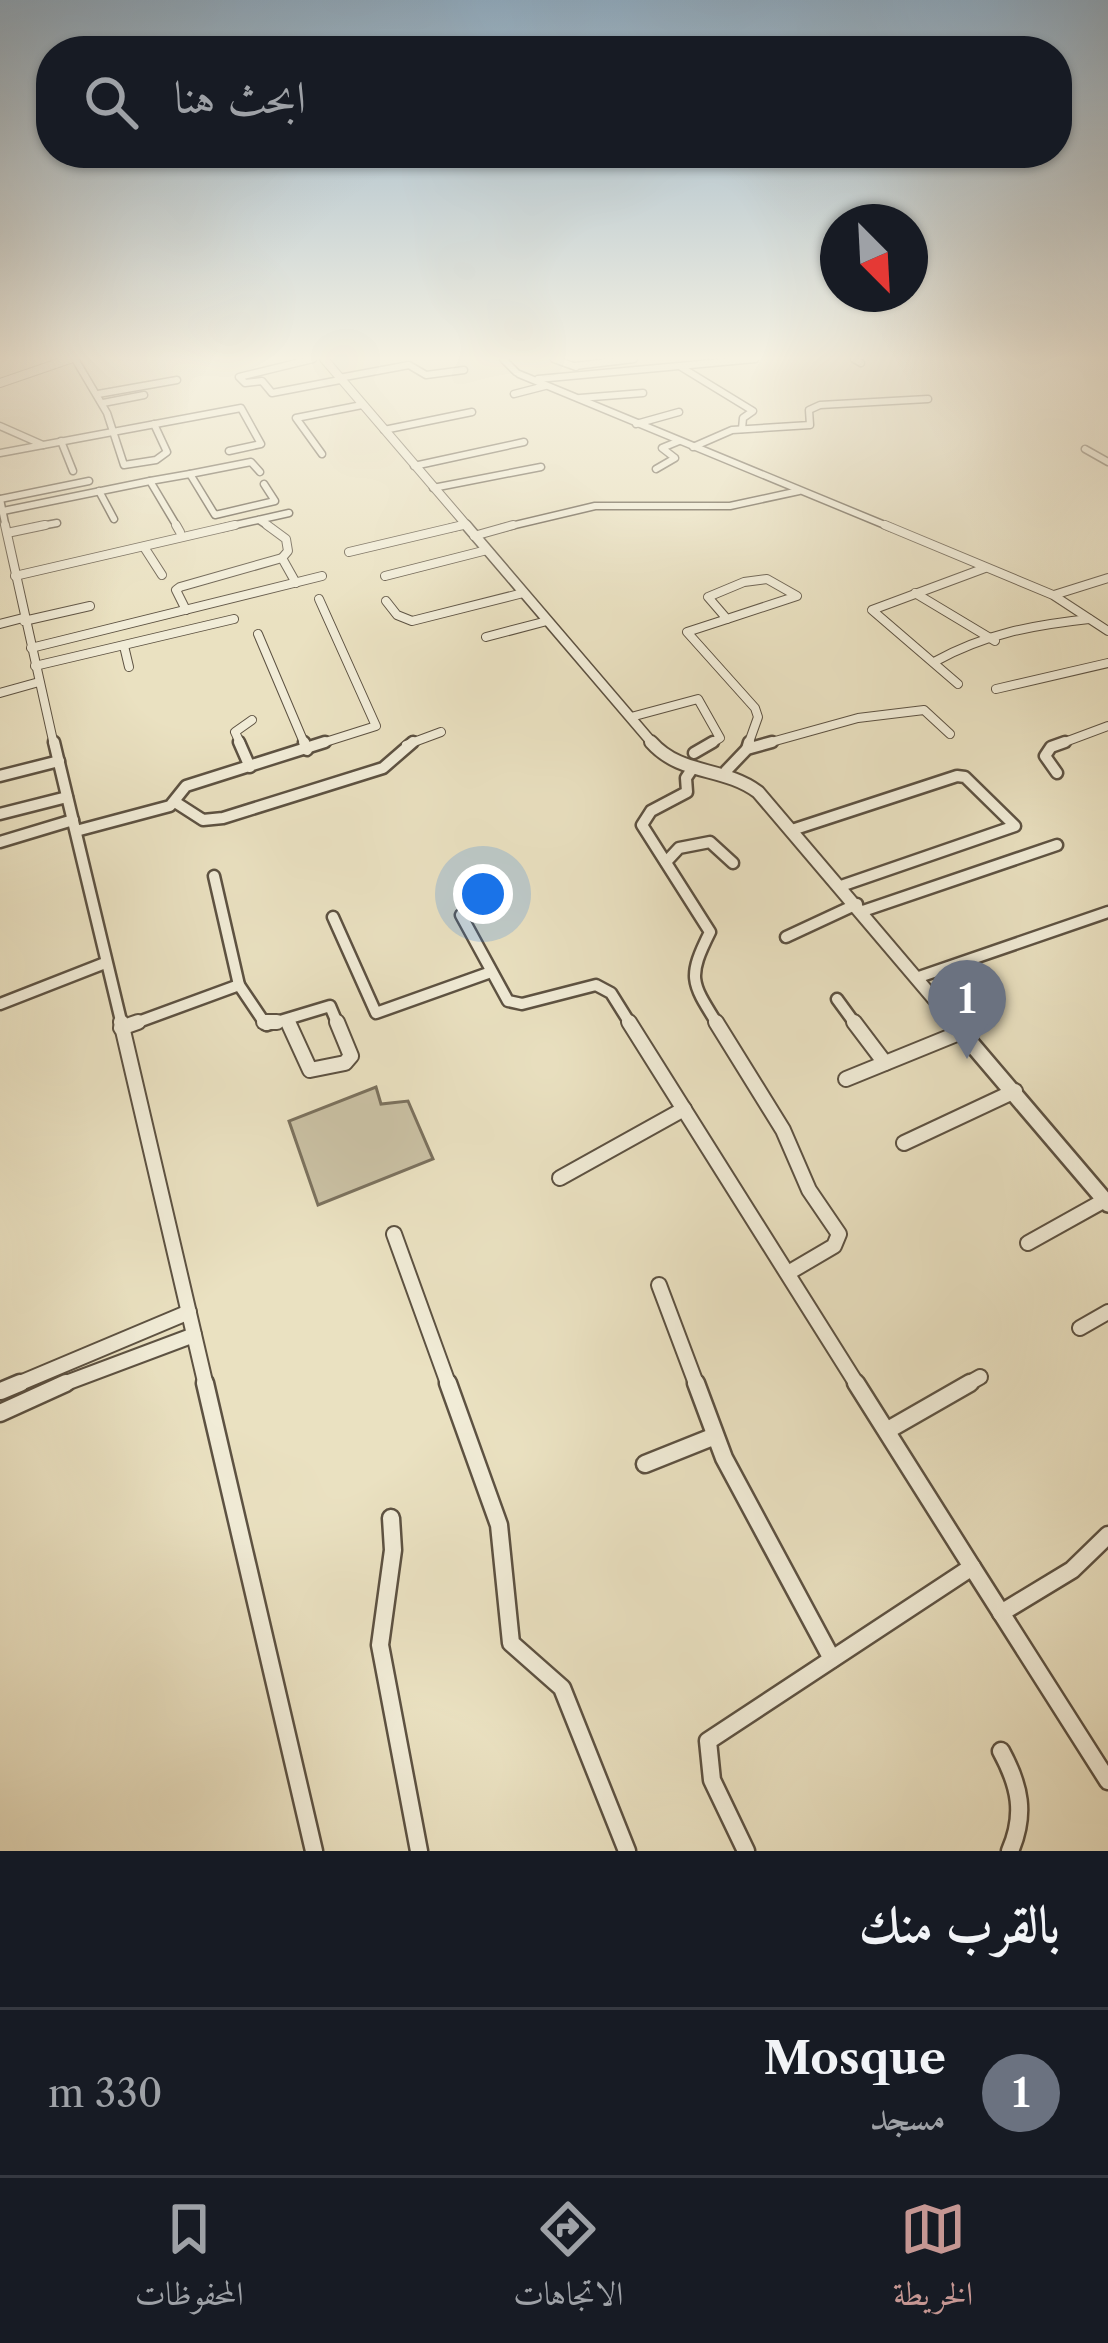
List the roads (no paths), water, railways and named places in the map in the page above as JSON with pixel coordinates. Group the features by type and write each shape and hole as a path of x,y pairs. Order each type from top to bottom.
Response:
{"street":[{"path":"0,453 41,445"},
{"path":"64,445 73,471"},
{"path":"117,445 124,465 129,466 157,460 166,452 163,445"},
{"path":"229,452 255,445"},
{"path":"316,445 322,454"},
{"path":"397,445 668,760 692,769 726,771 749,783 1106,1202 1028,1243"},
{"path":"414,466 509,445"},
{"path":"656,469 675,458 662,448 669,445"},
{"path":"688,445 1053,595 1108,631"},
{"path":"1085,449 1108,462"},
{"path":"1,503 99,491 245,462 257,465 260,472"},
{"path":"433,488 541,467"},
{"path":"190,474 214,515 275,501"},
{"path":"1,503 89,481"},
{"path":"150,481 180,532"},
{"path":"10,574 286,512 263,484"},
{"path":"99,491 114,519"},
{"path":"474,536 603,505 658,502 730,509 800,491"},
{"path":"1,503 10,574 59,761 314,1851"},
{"path":"186,610 176,590 180,586 282,559 288,551 286,539 259,520"},
{"path":"7,533 57,523"},
{"path":"349,552 464,525"},
{"path":"144,547 162,574"},
{"path":"386,576 487,550"},
{"path":"282,559 296,583"},
{"path":"958,684 872,610 986,568"},
{"path":"31,648 322,576"},
{"path":"726,771 747,749 758,717 687,632 728,619 762,608 797,596 785,583 768,577 708,596 728,619"},
{"path":"1053,595 1108,578"},
{"path":"386,601 397,615 412,621 524,593"},
{"path":"915,593 995,641"},
{"path":"0,842 175,802 186,786 364,733 377,722 320,598"},
{"path":"0,624 90,605"},
{"path":"35,666 234,619"},
{"path":"936,662 974,641 995,641 1007,630 1033,622 1090,619"},
{"path":"486,637 547,621"},
{"path":"974,629 974,641"},
{"path":"258,634 308,750"},
{"path":"124,646 129,667"},
{"path":"996,689 1108,663"},
{"path":"0,693 39,682"},
{"path":"631,717 698,699 720,738 694,753"},
{"path":"747,749 858,718 919,710 950,734"},
{"path":"250,767 235,732 252,720"},
{"path":"1057,773 1045,756 1051,747 1108,726"},
{"path":"175,802 203,820 224,818 383,769 407,743 441,732"},
{"path":"0,776 59,761"},
{"path":"692,769 686,778 687,792 643,820 644,831 710,932 693,967 693,986 783,1130 809,1190 839,1234 834,1246 788,1273"},
{"path":"792,830 957,776 965,777 1015,826 841,886"},
{"path":"0,814 67,797"},
{"path":"666,862 679,848 710,842 733,863"},
{"path":"786,937 860,908 1057,845"},
{"path":"214,876 239,985 262,1024 330,1006 352,1057 345,1063 310,1070 287,1019"},
{"path":"919,977 1108,912"},
{"path":"461,916 503,997 514,1004 589,986 607,988 1108,1781"},
{"path":"333,917 376,1013 490,972"},
{"path":"0,1004 105,962"},
{"path":"121,1028 239,985"},
{"path":"837,999 885,1063"},
{"path":"845,1078 964,1031"},
{"path":"904,1143 1015,1090"},
{"path":"560,1178 684,1109"},
{"path":"394,1234 499,1525 511,1643 520,1656 554,1676 562,1688 627,1851"},
{"path":"659,1285 715,1436 832,1659"},
{"path":"1,1391 189,1312"},
{"path":"1080,1328 1108,1312"},
{"path":"0,1413 28,1397 194,1335"},
{"path":"889,1430 980,1377"},
{"path":"645,1464 715,1436"},
{"path":"391,1518 395,1552 380,1618 380,1645 419,1851"},
{"path":"1001,1612 1072,1570 1108,1535"},
{"path":"746,1851 707,1767 704,1748 718,1732 972,1568"},
{"path":"1001,1750 1016,1779 1024,1810 1010,1851"}],"place":[{"name":"Mosque","path":"967,1059"}]}
